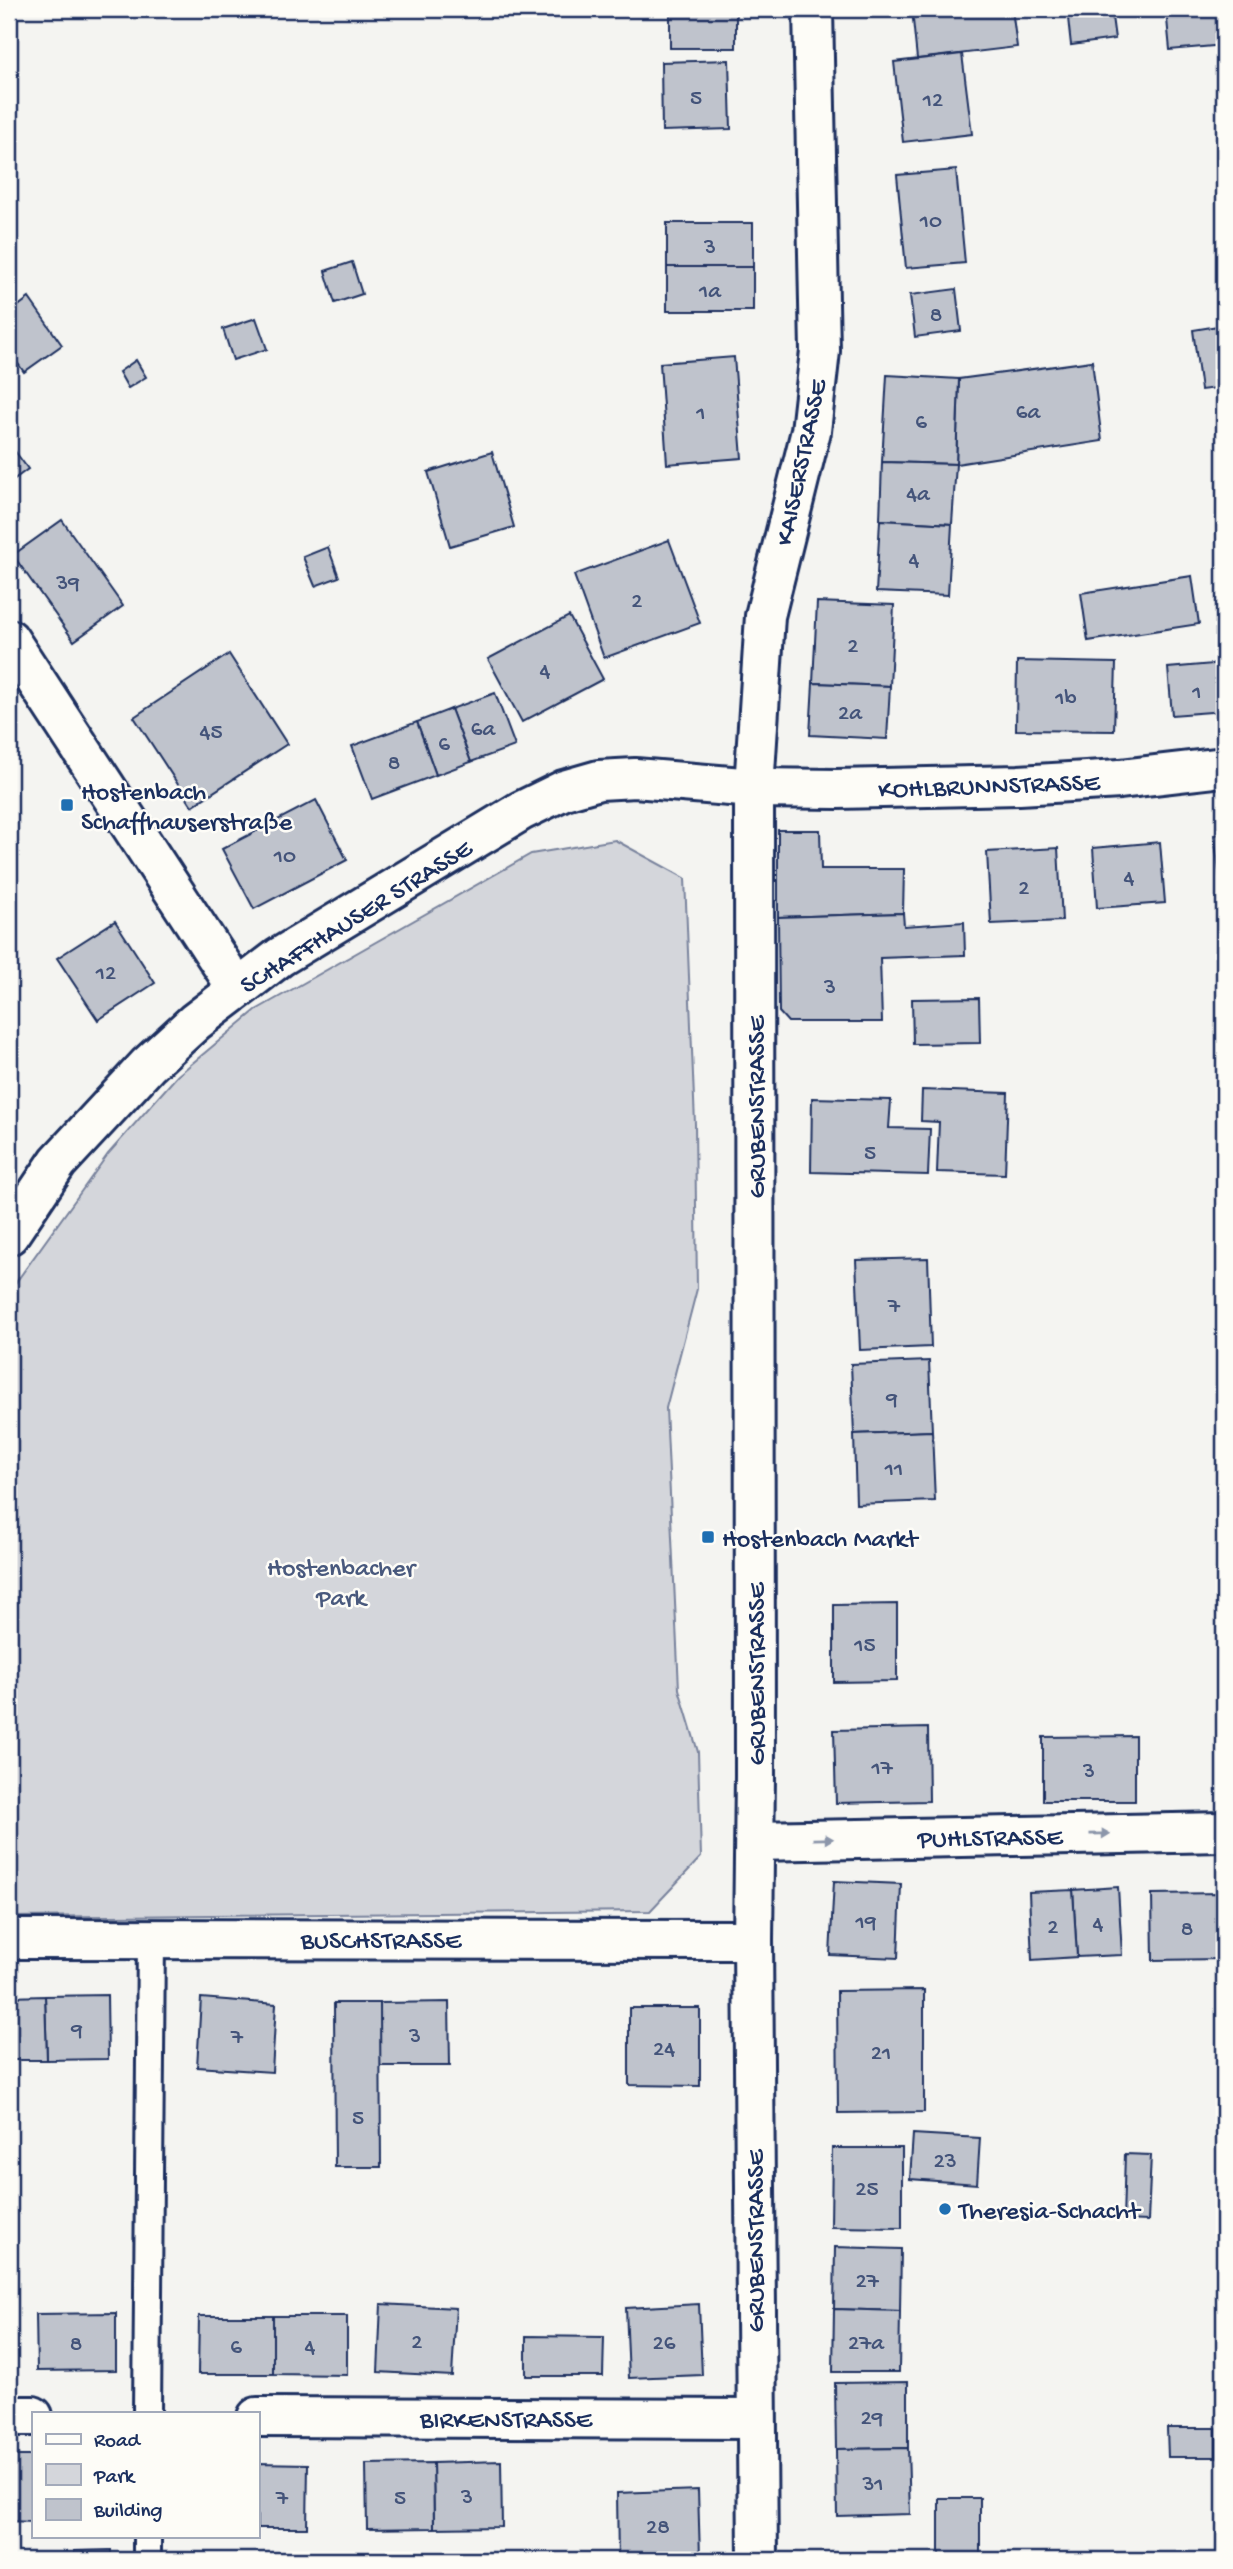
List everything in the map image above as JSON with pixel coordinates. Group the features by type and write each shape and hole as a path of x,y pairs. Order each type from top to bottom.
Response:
{"street":[{"name":"KAISERSTRASSE","path":"754,788 765,616 811,431 820,351 813,9"},
{"path":"9,639 237,988"},
{"name":"KOHLBRUNNSTRASSE","path":"754,788 1019,785 1120,779 1224,767"},
{"name":"SCHAFFHAUSER STRASSE","path":"9,1235 58,1162 148,1065 195,1022 291,950 521,811 564,790 599,780 635,778 754,788"},
{"name":"GRUBENSTRASSE","path":"754,788 753,1940 758,2560"},
{"name":"PUHLSTRASSE","path":"755,1841 1224,1832"},
{"name":"BUSCHSTRASSE","path":"9,1939 753,1940"},
{"path":"9,2416 32,2416"},
{"name":"BIRKENSTRASSE","path":"259,2417 755,2418"}],"lane":[{"path":"147,2412 151,1939"},
{"path":"147,2538 147,2560"}],"green space":[{"name":"Hostenbacher Park","path":"615,840 685,878 695,1124 697,1289 666,1408 679,1689 698,1752 701,1857 650,1911 9,1917 9,1292 108,1154 177,1076 256,1010 531,854"}],"building":[{"path":"670,9 736,9 736,48 670,48"},
{"path":"1012,9 1017,47 917,59 912,10"},
{"path":"1067,9 1111,9 1115,39 1071,45"},
{"path":"1166,9 1224,9 1224,45 1170,50"},
{"path":"962,54 972,134 903,142 894,62"},
{"path":"729,60 731,129 662,131 661,62"},
{"path":"956,170 965,263 906,268 897,175"},
{"path":"667,223 753,223 753,267 667,267"},
{"path":"352,262 362,294 335,303 325,271"},
{"path":"667,267 753,267 753,311 667,311"},
{"path":"956,289 961,331 915,337 910,295"},
{"path":"29,298 62,345 24,372 9,351 9,313"},
{"path":"256,318 267,349 233,360 223,329"},
{"path":"1224,325 1224,387 1201,390 1193,330"},
{"path":"734,357 742,458 667,464 660,363"},
{"path":"136,360 146,377 128,388 119,372"},
{"path":"1092,361 1102,441 956,464 959,379"},
{"path":"887,375 959,379 956,464 882,462"},
{"path":"9,443 28,469 9,483"},
{"path":"492,452 514,527 450,546 428,472"},
{"path":"882,462 956,464 952,524 880,520"},
{"path":"62,520 123,606 74,641 13,555"},
{"path":"880,520 952,524 948,595 876,592"},
{"path":"669,540 700,623 604,658 574,575"},
{"path":"328,547 339,577 315,586 303,557"},
{"path":"1192,576 1199,624 1088,641 1081,593"},
{"path":"817,602 894,605 890,686 813,683"},
{"path":"569,616 603,679 522,722 488,659"},
{"path":"229,654 287,744 192,806 134,717"},
{"path":"1017,661 1116,663 1114,731 1016,730"},
{"path":"1224,663 1224,711 1172,715 1168,668"},
{"path":"813,683 890,686 887,739 810,735"},
{"path":"495,693 515,746 471,762 451,709"},
{"path":"451,709 471,762 436,775 417,722"},
{"path":"417,722 436,775 372,799 352,746"},
{"path":"316,800 347,860 254,909 222,849"},
{"path":"778,830 820,830 821,869 904,869 903,913 778,917"},
{"path":"1224,833 1224,908 1214,835"},
{"path":"1160,842 1165,903 1097,908 1093,848"},
{"path":"1058,848 1062,921 991,924 987,852"},
{"path":"903,913 904,926 964,922 965,955 880,958 882,1022 788,1022 779,1012 778,917"},
{"path":"115,921 155,983 98,1020 57,958"},
{"path":"979,998 980,1043 913,1044 912,999"},
{"path":"922,1090 1008,1093 1005,1174 937,1172 939,1122 921,1121"},
{"path":"812,1098 891,1100 889,1128 930,1129 928,1175 811,1172"},
{"path":"928,1258 931,1347 860,1350 856,1260"},
{"path":"929,1361 932,1431 854,1434 851,1364"},
{"path":"932,1431 935,1501 856,1504 854,1434"},
{"path":"897,1604 897,1681 834,1682 834,1605"},
{"path":"928,1728 929,1801 836,1803 834,1730"},
{"path":"1135,1736 1135,1801 1043,1801 1043,1737"},
{"path":"834,1881 901,1884 898,1958 830,1955"},
{"path":"1118,1887 1122,1955 1077,1957 1073,1890"},
{"path":"1073,1890 1077,1957 1032,1960 1029,1892"},
{"path":"1221,1893 1222,1959 1153,1960 1152,1894"},
{"path":"1221,1893 1224,1893 1224,1959 1222,1959"},
{"path":"924,1990 924,2112 838,2113 837,1991"},
{"path":"107,1995 108,2059 47,2060 45,1996"},
{"path":"45,1996 47,2060 9,2060 9,1997"},
{"path":"201,1998 276,2004 272,2072 197,2067"},
{"path":"449,2002 450,2066 379,2066 380,2003"},
{"path":"334,2003 380,2003 381,2167 335,2167"},
{"path":"629,2008 700,2008 700,2086 629,2085"},
{"path":"913,2134 980,2138 977,2184 910,2179"},
{"path":"832,2148 902,2148 902,2228 831,2227"},
{"path":"1125,2154 1151,2155 1148,2221 1123,2220"},
{"path":"835,2247 901,2249 900,2311 834,2309"},
{"path":"381,2304 456,2308 452,2376 378,2372"},
{"path":"699,2304 702,2375 629,2378 626,2308"},
{"path":"834,2309 900,2311 899,2372 833,2372"},
{"path":"116,2313 116,2370 37,2371 36,2314"},
{"path":"199,2316 273,2316 273,2374 198,2374"},
{"path":"273,2316 347,2316 347,2375 273,2374"},
{"path":"526,2336 604,2337 603,2376 526,2376"},
{"path":"908,2382 908,2448 836,2449 835,2383"},
{"path":"1167,2428 1216,2428 1216,2457 1168,2457"},
{"path":"908,2448 910,2514 837,2516 836,2449"},
{"path":"9,2456 32,2456 32,2522 9,2521"},
{"path":"501,2461 502,2527 434,2528 433,2463"},
{"path":"259,2463 308,2464 307,2528 259,2528"},
{"path":"433,2463 434,2528 367,2529 366,2464"},
{"path":"698,2490 700,2557 618,2560 617,2493"},
{"path":"939,2498 980,2498 980,2560 939,2560"},
{"path":"111,2550 111,2560 74,2560 74,2551"},
{"path":"700,2557 700,2560 618,2560"}],"place":[{"name":"Hostenbach Schaffhauserstraße","path":"67,805"},
{"name":"Hostenbach Markt","path":"708,1537"},
{"name":"Theresia-Schacht","path":"945,2209"}]}
